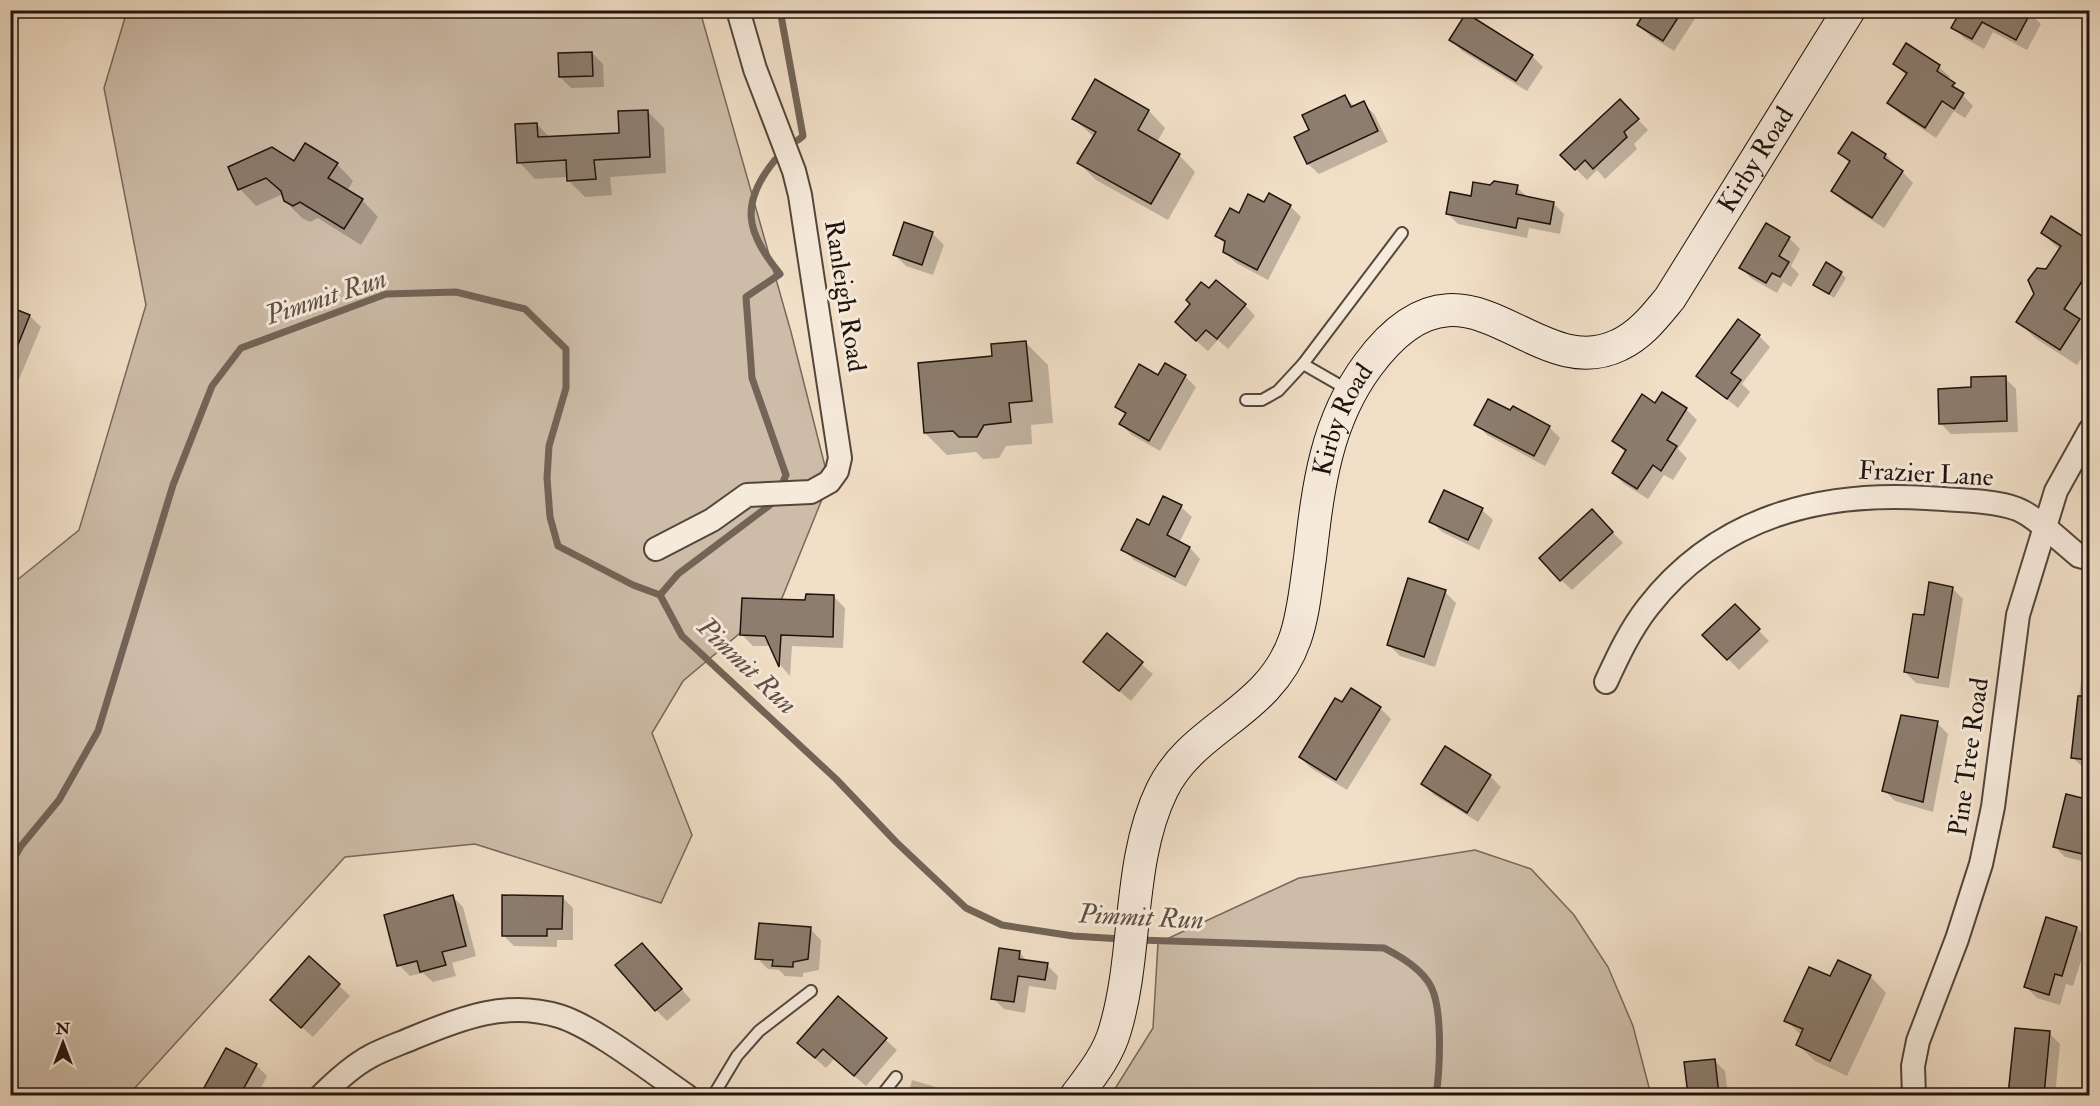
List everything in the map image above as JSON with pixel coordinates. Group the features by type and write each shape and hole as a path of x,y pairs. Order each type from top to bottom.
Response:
{"main road":[{"name":"Kirby Road","path":"1076,1095 1096,1069 1115,1031 1148,829 1164,786 1191,751 1262,694 1280,670 1295,640 1305,596 1324,460 1331,434 1350,391 1391,338 1423,317 1438,312 1466,311 1484,315 1545,344 1578,353 1605,351 1632,338 1665,304 1695,261 1849,10"}],"street":[{"name":"Ranleigh Road","path":"656,549 700,527 747,495 811,492 829,482 837,471 840,458 800,195 794,171 755,69 738,10"},
{"name":"Pine Tree Road","path":"1914,1095 1913,1066 1918,1041 1957,939 1981,864 1993,807 2018,615 2056,490 2090,430"},
{"name":"Frazier Lane","path":"1605,682 1625,640 1648,607 1675,576 1705,551 1730,536 1773,515 1809,504 1849,498 1902,496 1966,501 2018,509 2079,556 2090,559"},
{"path":"321,1095 343,1075 371,1056 445,1025 506,1009 534,1010 560,1016 582,1026 687,1095"}],"lane":[{"path":"1246,400 1262,400 1278,391 1303,364 1402,233"},
{"path":"1303,364 1350,391"},
{"path":"713,1095 737,1056 759,1030 811,991"},
{"path":"881,1095 896,1077"}],"shaded area":[{"path":"127,11 700,11 791,332 829,482 782,598 683,681 652,733 692,835 661,903 475,844 345,857 132,1091 131,1095 11,1096 11,585 79,530 146,305 104,88"},
{"path":"1475,850 1531,869 1574,915 1608,967 1633,1026 1651,1095 1111,1095 1153,1028 1158,943 1299,878"}],"building":[{"path":"1646,10 1683,10 1663,41 1637,25"},
{"path":"1961,10 2032,10 2016,40 1982,22 1972,39 1951,28"},
{"path":"1466,13 1533,55 1516,81 1449,40"},
{"path":"1906,43 1940,65 1937,71 1955,83 1952,86 1964,93 1954,109 1942,101 1925,128 1887,103 1907,73 1893,64"},
{"path":"592,52 593,76 559,77 558,53"},
{"path":"1095,79 1149,110 1138,130 1180,154 1151,204 1077,163 1096,132 1072,119"},
{"path":"1345,95 1351,107 1364,101 1378,131 1307,164 1294,137 1309,130 1302,115"},
{"path":"1620,99 1639,119 1624,132 1627,137 1593,169 1585,160 1575,170 1560,155"},
{"path":"648,110 650,157 594,160 596,179 567,181 566,160 517,163 515,124 537,123 538,137 619,133 618,111"},
{"path":"1852,132 1886,154 1884,158 1903,171 1872,218 1831,191 1850,161 1838,153"},
{"path":"305,143 338,163 328,178 363,199 344,229 300,202 293,206 284,201 281,191 266,178 238,190 228,167 272,147 294,161"},
{"path":"1494,181 1518,185 1516,194 1554,202 1550,224 1518,218 1516,228 1446,214 1450,192 1471,196 1473,182 1490,185"},
{"path":"1269,193 1291,205 1257,270 1223,252 1225,241 1215,236 1230,208 1239,213 1248,194 1264,202"},
{"path":"2051,216 2090,241 2090,269 2064,309 2080,319 2060,350 2016,322 2034,294 2028,280 2037,268 2046,269 2061,246 2041,233"},
{"path":"904,222 933,232 922,265 893,255"},
{"path":"1766,223 1790,237 1779,256 1789,262 1780,277 1772,273 1766,283 1739,268"},
{"path":"1826,262 1842,272 1829,294 1813,285"},
{"path":"1216,280 1246,304 1217,339 1206,330 1196,341 1175,322 1190,304 1186,300 1201,282 1209,288"},
{"path":"10,307 30,315 11,362 10,362"},
{"path":"1738,319 1760,335 1731,373 1741,380 1727,399 1696,376"},
{"path":"1026,341 1032,401 1009,403 1011,422 984,425 977,437 959,437 953,431 924,433 918,363 992,356 991,344"},
{"path":"1165,363 1186,375 1149,441 1119,424 1126,413 1115,407 1139,364 1158,375"},
{"path":"2006,376 2007,421 1939,424 1938,389 1971,387 1971,377"},
{"path":"1662,392 1687,408 1667,440 1677,446 1661,471 1653,465 1637,489 1612,473 1626,450 1612,441 1642,394 1655,403"},
{"path":"1488,399 1510,410 1513,406 1550,426 1534,456 1474,425"},
{"path":"1444,490 1483,508 1468,540 1429,522"},
{"path":"1163,496 1182,505 1167,535 1190,547 1175,577 1121,550 1137,519 1149,525"},
{"path":"1592,509 1613,532 1560,581 1539,558"},
{"path":"1408,578 1446,590 1424,657 1387,645"},
{"path":"1929,582 1953,587 1938,678 1904,672 1913,614 1924,615"},
{"path":"806,594 834,595 833,637 781,635 779,667 765,636 740,635 742,598 805,600"},
{"path":"1735,604 1760,629 1727,660 1702,635"},
{"path":"1107,633 1143,662 1119,691 1083,662"},
{"path":"1351,688 1381,707 1336,780 1299,757 1335,698 1342,702"},
{"path":"2078,696 2090,696 2090,760 2071,758"},
{"path":"1901,715 1938,721 1923,802 1882,791"},
{"path":"1445,746 1491,775 1467,813 1421,784"},
{"path":"2066,794 2090,800 2087,855 2053,847"},
{"path":"453,895 466,946 442,952 446,965 420,972 417,961 397,966 384,915"},
{"path":"502,895 563,896 562,929 547,929 547,936 502,936"},
{"path":"2046,917 2077,927 2062,976 2055,974 2049,995 2024,987"},
{"path":"759,923 811,927 808,959 793,962 793,967 772,966 773,960 755,959"},
{"path":"642,943 682,989 655,1011 615,965"},
{"path":"999,948 1020,951 1019,959 1048,963 1045,980 1018,976 1014,1002 991,999"},
{"path":"309,956 340,984 301,1028 270,1000"},
{"path":"1838,960 1871,975 1830,1061 1796,1045 1803,1029 1784,1021 1809,967 1830,976"},
{"path":"838,996 887,1038 854,1076 823,1049 815,1058 797,1043"},
{"path":"2015,1028 2050,1031 2044,1095 2008,1095"},
{"path":"226,1048 257,1064 240,1095 200,1095"},
{"path":"1715,1059 1719,1095 1688,1095 1684,1062"}],"waterway":[{"path":"780,10 803,136 798,140"},
{"path":"775,160 756,190 751,218 760,245 780,274 746,297 752,378 786,475 783,482"},
{"name":"Pimmit Run","path":"10,865 21,846 59,800 98,731 173,485 212,386 241,348 386,294 456,292 525,309 566,349 566,388 549,446 547,478 550,517 558,546 633,585 660,595 682,636 836,779 896,842 966,908 1002,925 1073,936 1122,939"},
{"path":"660,595 678,574 770,505"},
{"name":"Pimmit Run","path":"1139,940 1384,948 1406,961 1420,973 1431,986 1434,994 1440,1045 1436,1096"}]}
